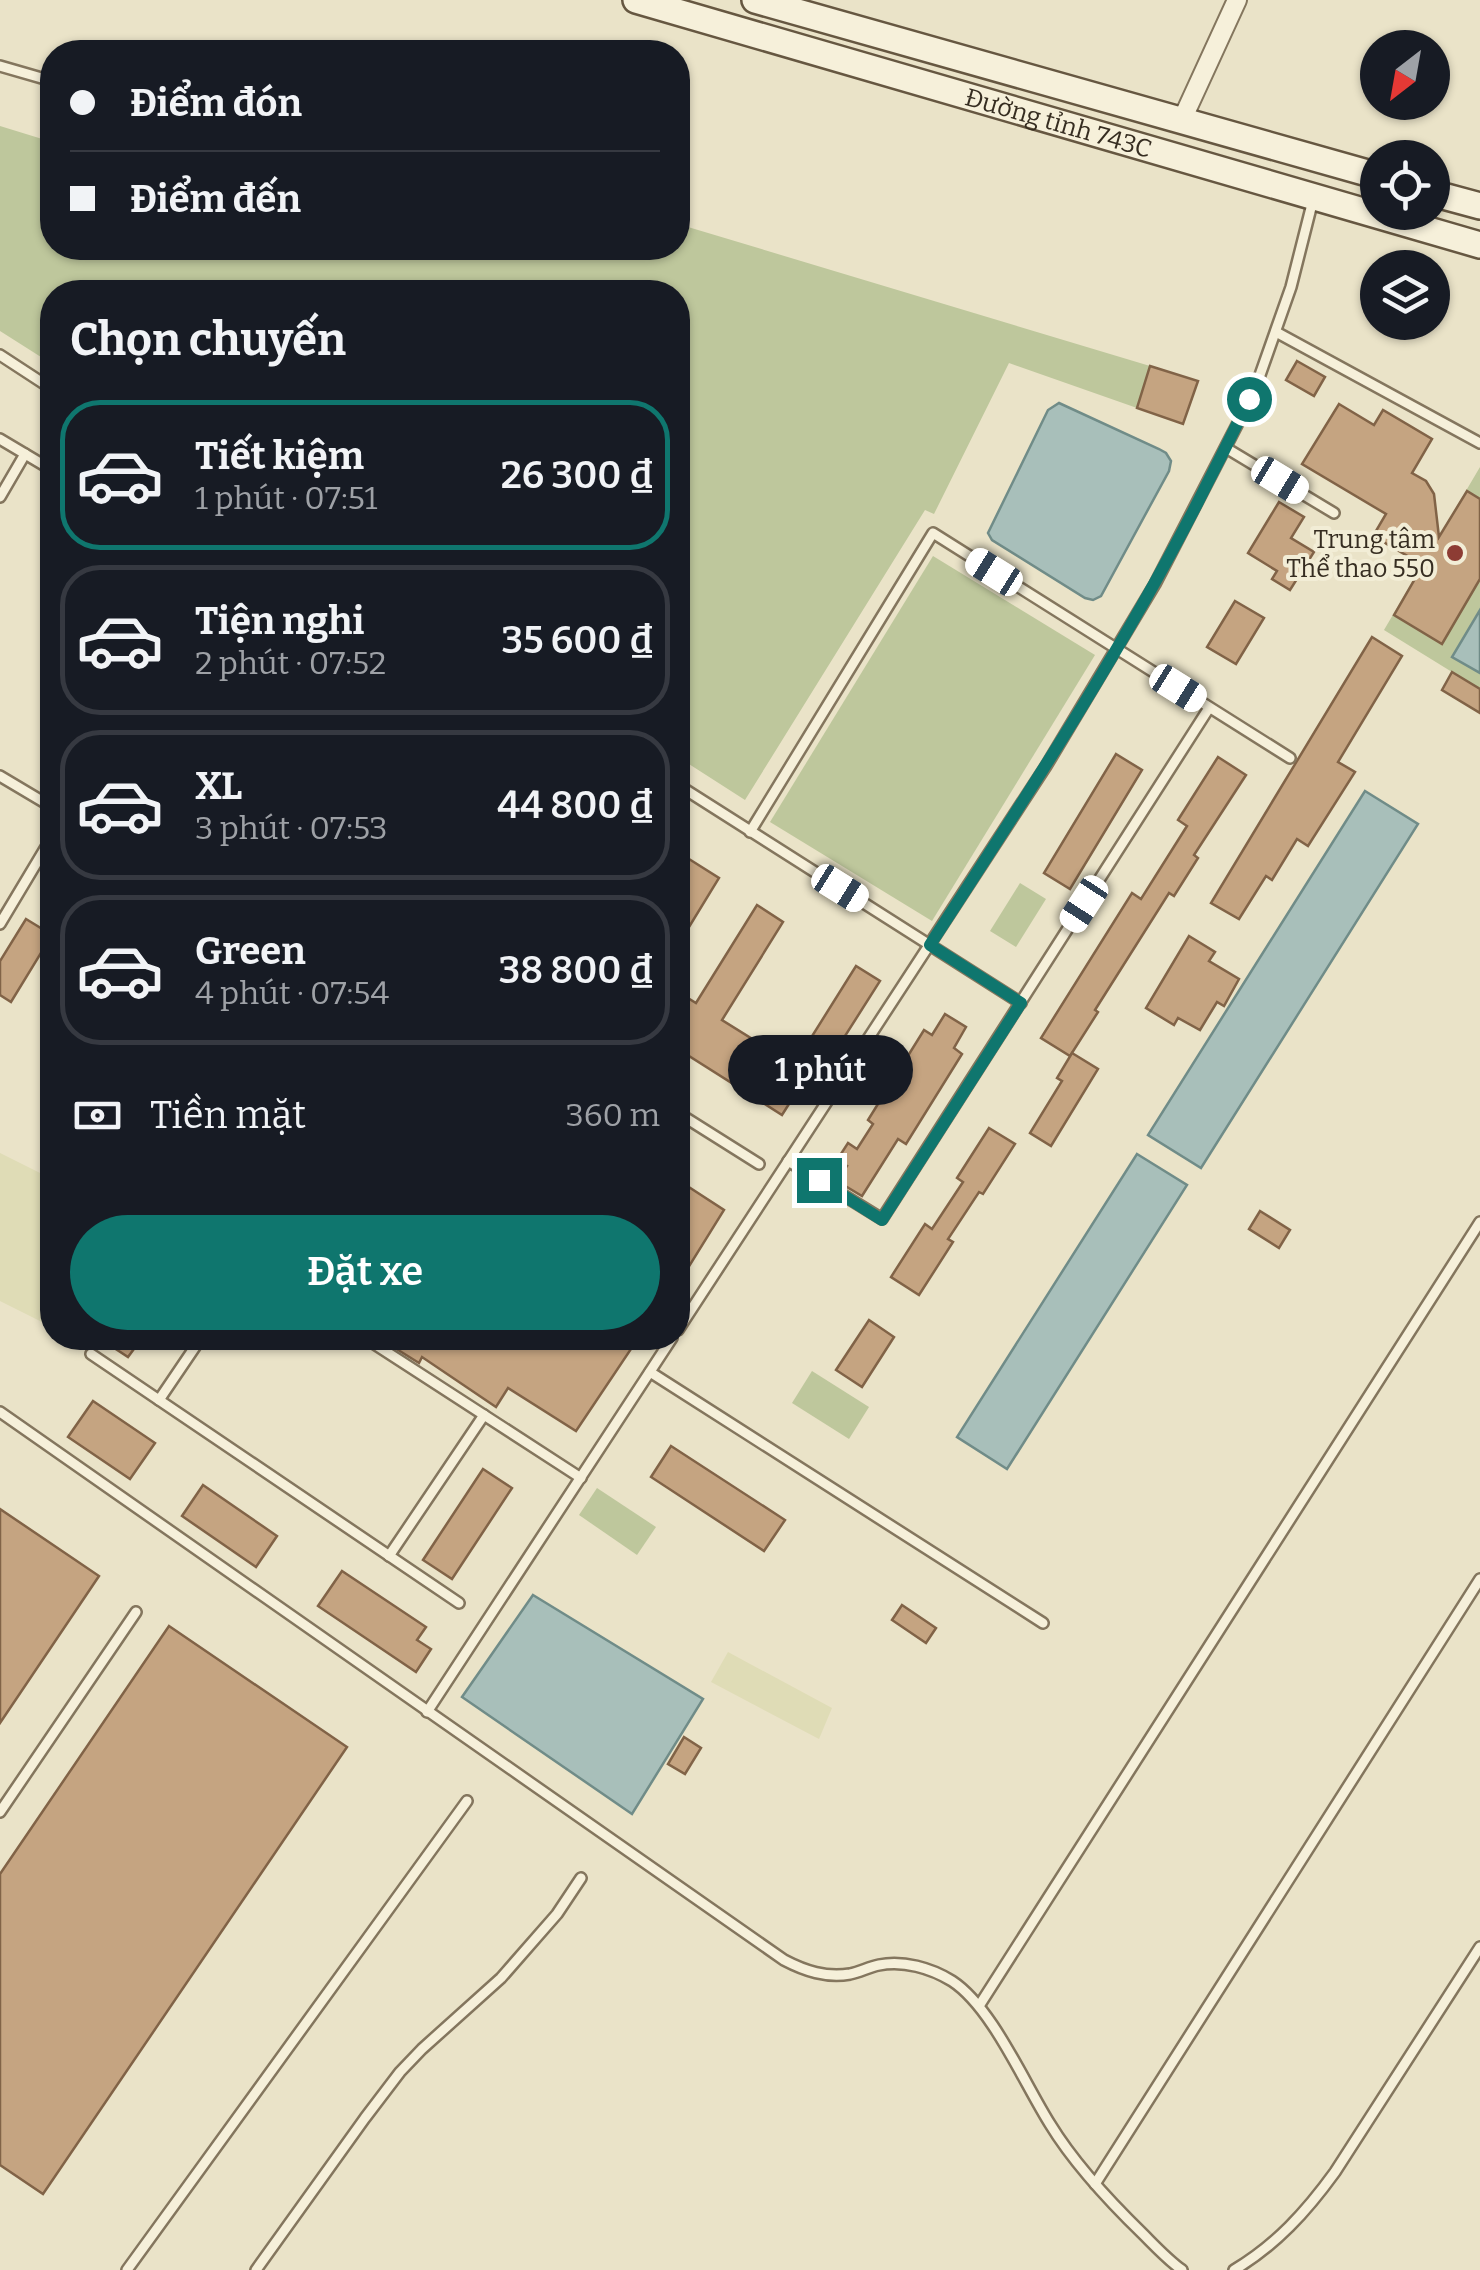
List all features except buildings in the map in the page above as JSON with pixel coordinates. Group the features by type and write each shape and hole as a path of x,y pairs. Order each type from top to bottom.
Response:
{"main road":[{"name":"Đường tỉnh 743C","path":"636,0 1480,245"},
{"name":"Đường tỉnh 743C","path":"755,0 813,8 1181,122 1360,171"},
{"path":"1172,156 1181,122"},
{"path":"1313,197 1322,160"},
{"path":"1450,197 1480,206"}],"street":[{"path":"1181,122 1237,0"}],"lane":[{"path":"0,66 40,78"},
{"path":"690,1312 1046,766 1155,584 1260,375 1290,287 1313,197"},
{"path":"1276,332 1480,444"},
{"path":"0,355 40,381"},
{"path":"0,439 40,463"},
{"path":"1226,448 1334,514"},
{"path":"0,497 25,454"},
{"path":"750,832 933,533 1290,758"},
{"path":"788,1161 882,1220 1209,708"},
{"path":"0,776 40,800"},
{"path":"690,793 1021,1003"},
{"path":"0,924 40,856"},
{"path":"690,1121 759,1164"},
{"path":"979,2006 1480,1222"},
{"path":"159,1400 194,1350"},
{"path":"384,1350 581,1478"},
{"path":"427,1712 664,1350"},
{"path":"91,1354 458,1603"},
{"path":"650,1372 1043,1623"},
{"path":"0,1412 784,1960 808,1971 835,1975 893,1964 925,1969 954,1983 979,2006 1051,2127 1095,2184 1182,2270"},
{"path":"389,1556 484,1415"},
{"path":"1095,2184 1480,1579"},
{"path":"0,1812 136,1612"},
{"path":"127,2270 467,1801"},
{"path":"256,2270 382,2094 422,2049 511,1968 557,1914 581,1878"},
{"path":"1234,2270 1280,2238 1315,2199 1480,1947"}],"shaded area":[{"path":"0,1153 40,1173 40,1321 0,1301"},
{"path":"728,1652 832,1708 819,1739 711,1682"}],"green space":[{"path":"0,126 40,138 40,260 690,260 690,228 1150,366 1137,408 1009,363 934,514 925,510 745,800 690,765 690,280 40,280 40,356 0,331"},
{"name":"Trung tâm Thể thao 550","path":"1480,467 1480,713 1442,690 1452,672 1384,630"},
{"path":"933,556 1095,655 932,921 770,822"},
{"path":"1020,883 1046,899 1016,947 990,931"},
{"path":"812,1371 869,1407 849,1439 792,1403"},
{"path":"597,1488 656,1527 637,1555 579,1515"}],"water":[{"path":"1059,403 1159,449 1171,461 1101,596 1093,600 992,540 988,533 1048,410"},
{"path":"1480,610 1480,673 1452,657"},
{"path":"1365,791 1418,824 1201,1168 1148,1135"},
{"path":"1137,1154 1187,1185 1007,1469 957,1437"},
{"path":"533,1595 703,1699 632,1814 462,1697"}],"place":[{"name":"Trung tâm Thể thao 550","path":"1455,553"}],"route":[{"path":"819,1180 882,1220 1021,1003 930,945 1117,650 1187,524 1249,399"}]}
